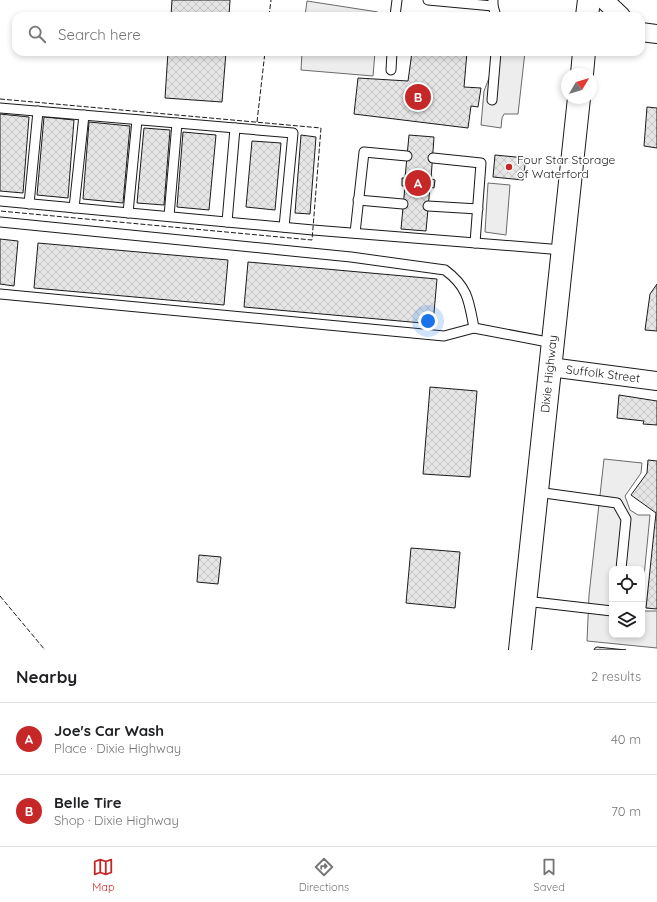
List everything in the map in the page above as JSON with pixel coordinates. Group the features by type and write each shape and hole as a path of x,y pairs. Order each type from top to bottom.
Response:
{"main road":[{"path":"588,12 589,0"},
{"path":"583,68 584,56"},
{"name":"Dixie Highway","path":"520,650 578,104"}],"street":[{"path":"604,0 617,12"},
{"path":"645,32 657,34"},
{"name":"Suffolk Street","path":"550,367 657,381"}],"lane":[{"path":"396,12 397,0"},
{"path":"428,0 493,3"},
{"path":"391,70 392,56"},
{"path":"492,100 496,56"},
{"path":"0,108 293,133 284,227"},
{"path":"29,204 38,111"},
{"path":"74,208 84,115"},
{"path":"128,213 137,120"},
{"path":"169,216 177,123"},
{"path":"226,222 235,128"},
{"path":"355,233 364,152 407,156"},
{"path":"433,158 481,163 475,243"},
{"path":"358,200 403,204"},
{"path":"0,201 226,222 563,250"},
{"path":"428,206 478,209"},
{"path":"0,222 351,256 445,270 457,278 468,299 474,328"},
{"path":"0,294 444,336 474,328 553,343"},
{"path":"537,492 617,503 626,519 620,566"},
{"path":"526,600 609,610"}],"shaded area":[{"path":"307,1 378,12 306,12"},
{"path":"302,56 375,56 373,76 301,70"},
{"path":"497,56 525,56 518,114 504,114 501,128 481,125 484,91"},
{"path":"488,183 510,185 506,235 485,232"},
{"path":"604,459 642,463 641,473 625,496 630,510 638,515 650,515 645,566 609,566 609,638 645,638 645,611 657,611 657,648 587,641 589,595"}],"building":[{"path":"172,0 230,0 229,12 171,12"},
{"path":"168,56 226,56 222,102 165,98"},
{"path":"411,56 467,56 464,87 481,88 478,107 471,106 468,128 354,114 358,78 408,81"},
{"path":"647,107 657,108 657,148 644,146"},
{"path":"0,114 29,117 23,193 0,191"},
{"path":"44,117 74,120 68,198 37,195"},
{"path":"89,122 130,126 123,203 83,199"},
{"path":"144,128 170,130 164,205 137,203"},
{"path":"183,132 216,135 209,210 177,207"},
{"path":"301,135 316,137 310,214 295,213"},
{"path":"409,135 434,137 431,179 435,180 434,188 430,187 426,231 401,229 405,186 402,186 402,178 405,178"},
{"path":"252,141 281,143 275,210 246,207"},
{"name":"Four Star Storage of Waterford","path":"495,155 526,158 523,180 493,177"},
{"path":"0,239 18,241 14,286 0,284"},
{"path":"38,243 228,260 224,305 34,288"},
{"path":"248,262 437,279 433,324 244,307"},
{"path":"657,284 657,331 645,330 650,294"},
{"path":"430,387 477,391 470,477 423,474"},
{"path":"619,395 657,401 657,425 643,424 644,421 617,418"},
{"path":"648,460 657,461 657,609 646,608 656,513 631,495 647,473"},
{"path":"411,548 460,552 455,608 406,603"},
{"path":"199,555 221,557 218,584 197,582"},
{"path":"597,647 626,650 594,650"}],"fence":[{"path":"270,12 271,0"},
{"path":"257,122 265,56"},
{"path":"0,99 321,128 312,240 0,211"},
{"path":"0,596 45,650"}],"place":[{"name":"Belle Tire","path":"418,97"},
{"name":"Four Star Storage of Waterford","path":"509,167"},
{"name":"Joe's Car Wash","path":"418,183"}]}
